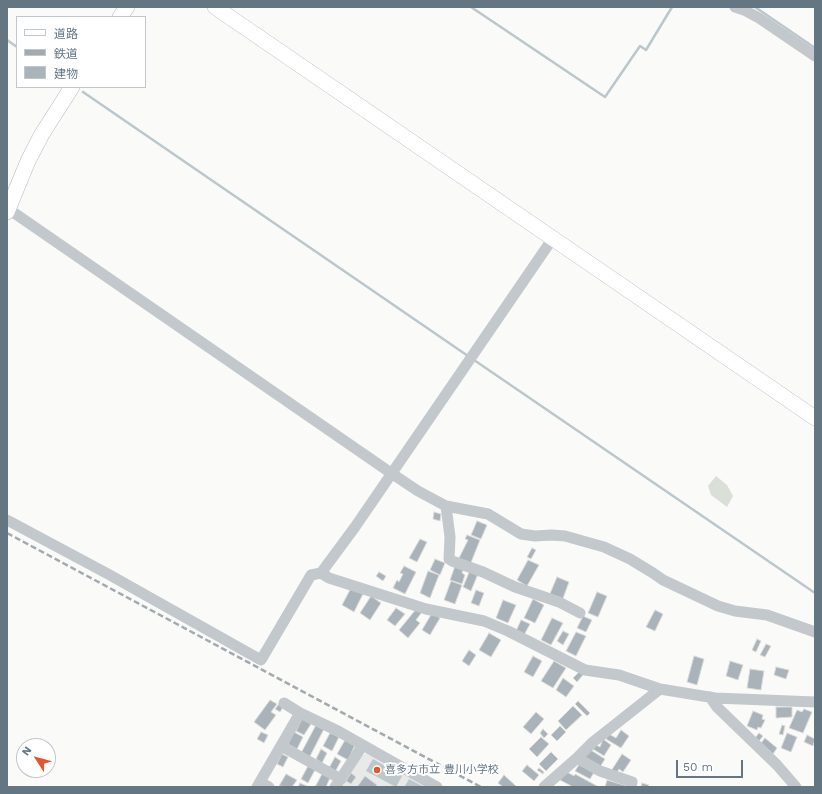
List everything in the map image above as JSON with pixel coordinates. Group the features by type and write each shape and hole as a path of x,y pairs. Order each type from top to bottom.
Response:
{"street":[{"path":"121,16 126,7"},
{"path":"215,7 815,418"},
{"path":"735,7 759,18 815,56"},
{"path":"71,88 49,122 28,161 7,210 391,473 418,491 446,506 488,514 521,534 535,536 565,536 604,547 630,559 663,580 718,606 735,611 767,615 815,632"},
{"path":"321,573 552,238"},
{"path":"446,506 450,537 449,559 558,602 580,613"},
{"path":"7,520 108,574 260,660 311,575 321,573 329,578 426,609 484,621 508,631 585,670 619,675 660,689 710,697 815,702"},
{"path":"544,787 593,742 660,689"},
{"path":"710,697 717,707 777,765 796,787"},
{"path":"284,703 300,713 338,731 437,787"},
{"path":"262,785 281,746 300,713"},
{"path":"281,746 338,783 363,745"},
{"path":"577,758 600,771 632,782 631,787"}],"shaded area":[{"path":"716,476 727,485 733,496 727,507 711,495 708,486"},
{"name":"喜多方市立 豊川小学校","path":"367,753 429,787 341,787 361,756"},
{"path":"373,759 402,776 396,787 366,771"},
{"path":"409,779 422,786 405,786"}],"building":[{"path":"434,512 441,514 440,521 433,519"},
{"path":"477,521 487,525 481,539 471,535"},
{"path":"467,535 480,540 470,565 458,560 468,540 465,539"},
{"path":"420,539 427,542 417,562 409,558"},
{"path":"532,548 536,550 531,559 527,557"},
{"path":"435,559 445,563 440,575 430,570"},
{"path":"528,560 539,565 527,586 517,580"},
{"path":"404,566 416,572 405,594 393,588 397,580 399,582 403,574 400,573"},
{"path":"455,566 463,570 462,573 465,575 462,584 450,580"},
{"path":"470,570 478,574 471,591 463,587"},
{"path":"428,571 439,575 430,598 420,593"},
{"path":"379,572 386,576 383,581 376,576"},
{"path":"557,577 569,582 562,601 549,596"},
{"path":"451,581 462,585 455,604 444,600"},
{"path":"351,588 363,594 354,612 342,605"},
{"path":"476,590 484,593 479,606 471,603"},
{"path":"597,592 607,596 598,617 588,613"},
{"path":"371,596 381,603 370,620 360,613"},
{"path":"533,599 544,605 535,623 524,618"},
{"path":"503,600 516,605 508,623 496,618"},
{"path":"396,608 405,614 395,626 387,620"},
{"path":"417,608 422,612 416,620 420,623 408,638 399,630"},
{"path":"655,610 663,614 655,631 646,627"},
{"path":"432,613 440,618 430,635 422,630"},
{"path":"583,616 592,620 586,632 577,628"},
{"path":"552,618 563,623 551,645 541,640"},
{"path":"521,620 530,624 524,635 516,631"},
{"path":"563,631 569,634 563,645 557,641"},
{"path":"576,632 586,636 576,656 566,651"},
{"path":"489,633 501,640 491,657 479,650"},
{"path":"757,639 761,641 756,652 752,650"},
{"path":"766,644 771,646 765,657 760,655"},
{"path":"469,650 476,655 469,666 462,661"},
{"path":"533,656 542,661 533,677 524,672"},
{"path":"694,656 704,659 697,685 687,682"},
{"path":"554,661 566,668 553,688 541,681"},
{"path":"730,661 743,665 738,680 726,676"},
{"path":"776,667 789,670 786,679 774,675"},
{"path":"750,669 764,671 761,690 747,688"},
{"path":"579,672 583,675 577,682 573,678"},
{"path":"563,678 574,686 566,697 556,690"},
{"path":"270,700 277,704 271,712 276,715 265,730 254,722"},
{"path":"578,701 590,713 587,716 575,704"},
{"path":"279,704 283,707 280,712 275,709"},
{"path":"573,706 582,715 566,730 558,721"},
{"path":"776,707 792,707 792,717 776,718"},
{"path":"804,709 812,712 803,733 789,728 797,710 802,712"},
{"path":"753,711 763,715 762,719 765,720 761,728 758,727 757,730 747,726"},
{"path":"536,712 544,719 531,734 523,727"},
{"path":"302,719 311,724 304,735 296,731"},
{"path":"316,725 324,729 309,758 301,753"},
{"path":"782,725 785,726 783,735 779,734"},
{"path":"560,726 566,732 557,741 551,735"},
{"path":"543,729 548,734 544,738 540,733"},
{"path":"621,730 629,736 621,748 606,739 609,734 616,738"},
{"path":"261,732 268,735 264,743 257,739"},
{"path":"294,732 303,737 297,749 288,744"},
{"path":"330,733 339,737 332,751 323,746"},
{"path":"759,733 763,736 759,741 755,738"},
{"path":"787,733 797,737 791,752 781,748"},
{"path":"807,735 815,739 813,746 804,742"},
{"path":"541,737 549,744 537,757 529,749"},
{"path":"765,738 777,748 773,754 761,743"},
{"path":"603,739 611,745 604,756 593,749 596,745 600,747"},
{"path":"345,740 355,745 348,760 337,754"},
{"path":"321,749 327,753 322,763 316,759"},
{"path":"589,749 605,759 600,767 584,757"},
{"path":"551,752 558,759 546,771 539,764"},
{"path":"282,754 288,757 283,767 277,764"},
{"path":"622,754 631,760 623,772 619,769 616,774 611,771"},
{"path":"335,757 341,761 335,772 329,768"},
{"path":"580,763 595,771 590,779 575,771"},
{"path":"527,765 539,775 534,781 522,771"},
{"path":"308,766 315,770 308,783 301,779"},
{"path":"539,768 544,772 543,774 537,770"},
{"path":"565,771 574,776 575,774 597,787 573,787 560,780"},
{"path":"351,773 356,777 351,784 346,781"},
{"path":"286,774 297,780 292,787 279,786"},
{"path":"322,774 330,778 326,787 315,787"},
{"path":"504,775 517,787 503,787 498,783"},
{"path":"365,776 377,785 376,787 357,787"},
{"path":"607,780 627,786 627,787 605,787"},
{"path":"300,783 309,787 298,787"},
{"path":"642,783 649,785 648,787 641,787"}],"waterway":[{"path":"471,7 605,97 640,46 646,50 672,7"},
{"path":"755,7 815,48"},
{"path":"7,40 16,46"},
{"path":"83,92 468,356"},
{"path":"474,360 815,593"}],"railway":[{"path":"7,533 481,787"}],"place":[{"name":"喜多方市立 豊川小学校","path":"377,770"}]}
